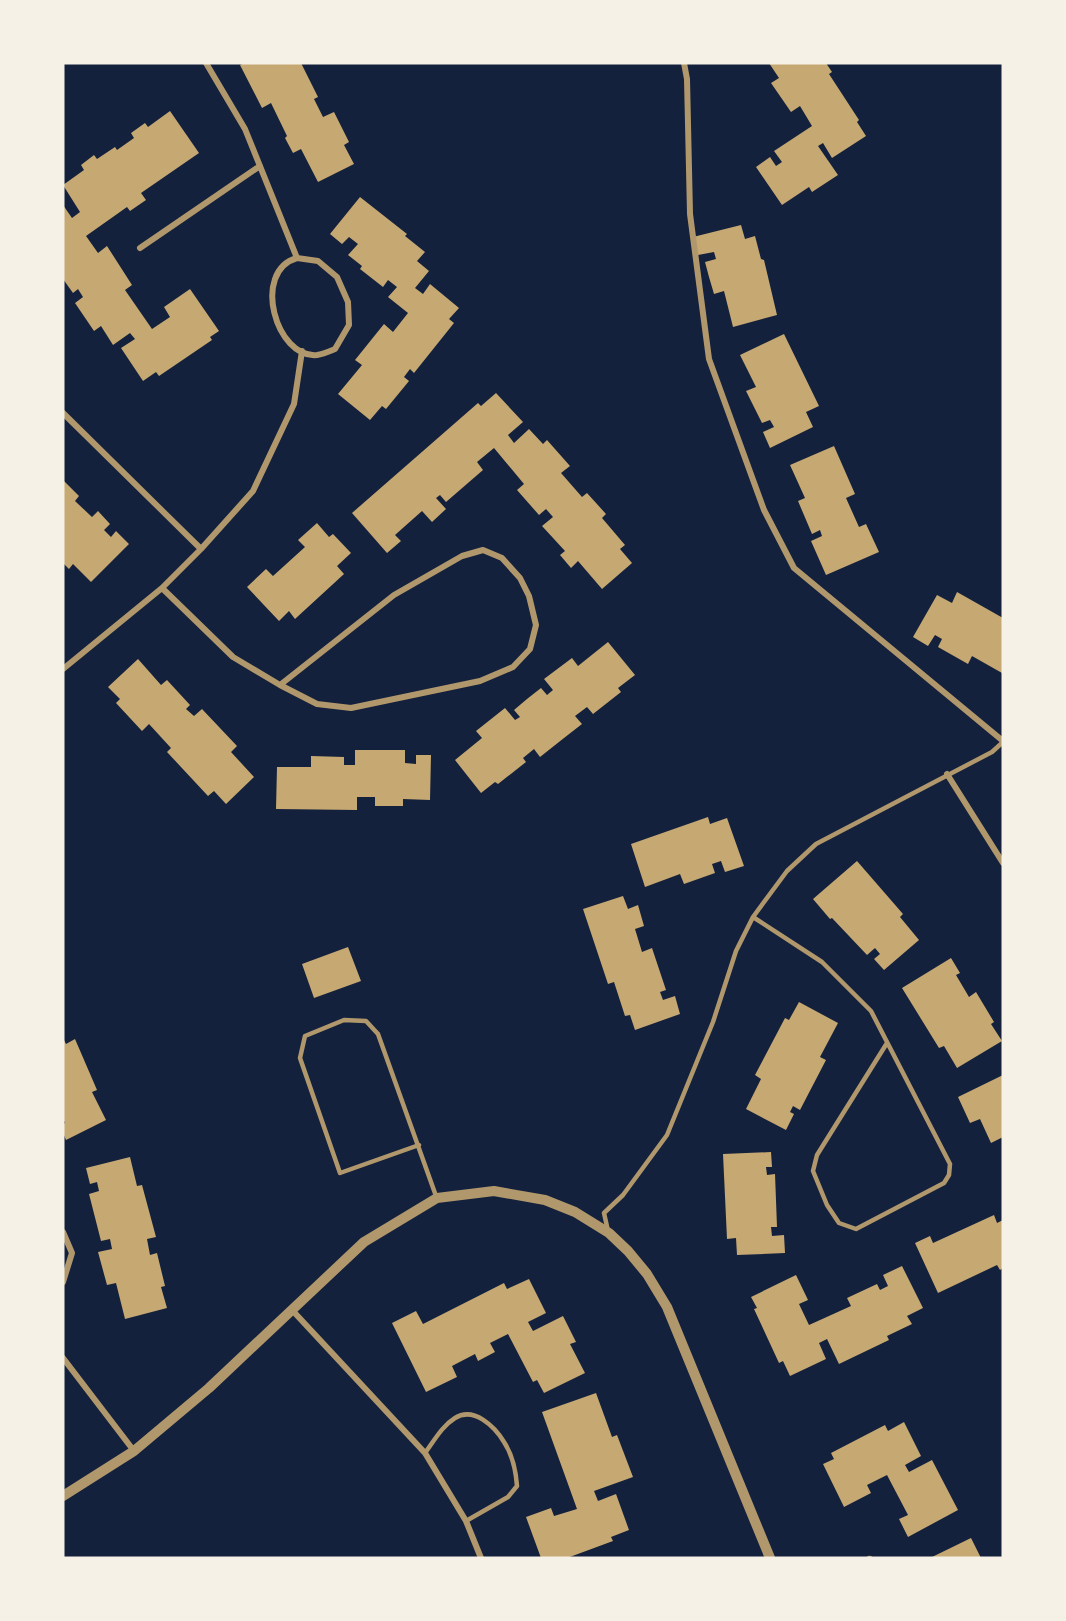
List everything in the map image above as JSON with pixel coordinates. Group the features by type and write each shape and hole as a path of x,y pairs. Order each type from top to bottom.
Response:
{"street":[{"path":"206,63 245,129 297,258"},
{"path":"684,63 687,79 690,214 709,359 764,510 794,568 1003,742"},
{"path":"140,248 260,166"},
{"path":"297,258 318,261 337,277 348,302 349,325 335,349 316,355 302,351 288,341 275,320 271,303 276,274 290,260 297,258"},
{"path":"63,669 162,588 253,491 294,404 302,351"},
{"path":"63,413 201,549"},
{"path":"162,588 233,657 280,685 317,704 351,708 480,681 513,667 530,649 536,625 529,596 520,578 502,558 483,550 462,556 394,595 280,685"},
{"path":"947,774 1003,863"},
{"path":"63,1496 134,1452 209,1388 364,1242 395,1221 437,1198 494,1191 545,1200 575,1212 609,1233 641,1267 667,1307 770,1558"},
{"path":"63,1232 72,1253 63,1282"},
{"path":"292,1310 425,1453 466,1521 481,1558"},
{"path":"63,1358 134,1452"}],"lane":[{"path":"609,1233 604,1213 623,1195 667,1135 713,1022 736,951 753,917 787,871 816,844 992,752 1003,742"},
{"path":"753,917 822,962 871,1011 951,1164 949,1175 944,1183 856,1229 839,1223 827,1205 813,1171 817,1155 887,1043"},
{"path":"419,1145 340,1173 300,1058 305,1036 344,1020 366,1021 378,1034 419,1145 437,1198"},
{"path":"425,1453 440,1432 456,1417 470,1414 483,1419 505,1442 516,1473 517,1486 508,1497 466,1521"}],"building":[{"path":"244,63 301,63 318,97 314,99 323,117 334,112 349,142 344,145 354,164 318,182 301,149 293,153 271,103 262,108 240,65"},
{"path":"769,63 826,63 832,72 829,74 859,120 857,122 866,136 832,158 823,143 818,146 838,175 812,192 809,187 782,205 756,167 770,157 776,166 782,162 774,151 812,126 800,106 791,112 771,83 779,78"},
{"path":"170,111 199,153 141,193 146,200 130,211 127,207 86,236 98,253 107,246 132,285 125,290 152,329 170,317 164,307 190,289 219,331 210,337 212,340 159,376 156,372 143,381 121,348 135,339 130,333 113,345 101,326 94,331 75,303 83,297 78,289 73,293 63,279 63,205 72,218 80,212 63,185 84,170 81,165 94,155 97,159 115,147 117,150 134,138 131,133 145,123 148,127"},
{"path":"360,197 407,234 405,236 425,252 417,261 429,271 415,288 423,294 430,284 459,308 449,319 454,323 414,373 410,369 404,377 409,381 386,409 382,406 370,420 338,394 362,365 355,360 384,324 393,332 408,313 388,297 397,287 388,280 383,287 360,269 362,266 348,255 358,244 349,237 342,244 330,234"},
{"path":"741,225 745,239 755,236 761,259 764,260 777,315 733,327 724,291 714,294 705,262 716,259 714,252 698,255 693,237"},
{"path":"784,334 819,406 806,412 813,427 770,448 763,432 774,427 770,420 762,423 746,391 756,387 740,355"},
{"path":"496,393 523,422 508,435 514,443 529,429 543,444 547,440 570,466 561,473 582,497 587,493 606,514 602,518 625,545 620,549 632,563 602,589 578,561 571,568 560,555 565,551 542,526 553,517 546,509 539,515 517,490 524,484 494,448 477,462 483,470 446,502 440,495 436,498 446,509 432,522 422,511 395,535 401,541 387,553 352,513 478,403 481,406"},
{"path":"834,446 855,494 846,498 859,527 866,524 879,552 826,575 811,541 822,536 820,530 812,534 798,501 805,498 790,465"},
{"path":"63,480 79,496 75,501 92,517 98,511 110,524 104,530 111,537 116,531 129,544 91,582 73,564 69,569 63,563"},
{"path":"317,523 329,537 333,534 351,553 337,566 344,574 295,619 289,611 279,621 247,587 266,569 273,576 305,547 298,540"},
{"path":"957,592 1003,618 1002,673 972,656 968,664 938,647 942,639 935,635 928,646 913,637 937,595 952,603"},
{"path":"608,642 635,675 618,688 621,692 593,714 587,707 575,716 582,724 540,757 534,749 523,758 526,762 498,784 495,782 481,793 455,760 482,738 476,731 505,708 515,720 520,717 514,710 527,699 541,688 547,695 553,690 544,679 572,658 578,666"},
{"path":"138,659 161,685 167,680 190,705 186,709 194,716 202,709 237,746 231,752 254,777 226,804 214,791 208,796 167,752 171,748 149,724 142,731 116,703 120,699 108,687"},
{"path":"355,750 405,750 405,763 416,764 416,755 431,755 430,800 403,799 403,806 375,806 375,797 357,797 357,810 276,809 277,767 311,767 311,756 344,757 344,765 355,765"},
{"path":"708,817 710,824 727,818 744,866 725,872 721,861 712,864 715,873 684,884 680,874 645,887 631,844"},
{"path":"857,861 903,914 900,917 919,940 884,970 874,959 880,954 875,948 867,955 813,899"},
{"path":"623,896 628,909 638,905 644,926 635,929 642,952 652,948 666,990 660,992 663,1000 675,996 680,1014 635,1030 630,1015 625,1016 614,982 608,984 583,909"},
{"path":"348,947 361,981 314,998 302,964"},
{"path":"951,958 960,973 956,975 969,997 976,992 994,1022 991,1024 1002,1041 957,1068 944,1046 939,1048 902,988"},
{"path":"799,1002 838,1023 820,1057 826,1060 800,1110 793,1106 790,1112 794,1114 786,1130 746,1109 761,1079 755,1075 785,1018 789,1020"},
{"path":"63,1038 66,1044 75,1039 97,1090 92,1092 106,1120 66,1140 63,1133 65,1123 63,1119"},
{"path":"1003,1075 1003,1137 991,1143 980,1119 970,1123 958,1097"},
{"path":"771,1152 772,1167 766,1167 767,1175 775,1174 777,1227 771,1227 772,1236 784,1235 785,1253 737,1255 736,1238 727,1239 723,1154"},
{"path":"130,1157 137,1186 142,1185 156,1237 147,1239 150,1255 157,1253 165,1286 161,1287 167,1308 125,1319 116,1283 107,1285 98,1252 112,1249 110,1239 101,1241 89,1194 99,1191 97,1182 90,1184 86,1168"},
{"path":"994,1215 997,1223 1003,1220 1003,1268 1000,1270 997,1265 938,1293 915,1243 930,1236 933,1243"},
{"path":"902,1266 923,1308 907,1316 912,1324 887,1336 889,1340 839,1364 827,1339 819,1343 826,1359 790,1376 783,1361 779,1363 754,1309 757,1308 751,1297 796,1275 808,1300 799,1304 809,1325 851,1306 847,1298 877,1284 880,1290 888,1286 883,1275"},
{"path":"529,1279 546,1313 528,1322 533,1331 563,1316 576,1342 570,1344 585,1373 544,1393 537,1380 533,1382 508,1334 490,1343 495,1352 478,1361 475,1354 452,1366 457,1377 426,1392 392,1323 416,1311 423,1324 504,1283 507,1289"},
{"path":"596,1393 612,1437 617,1435 633,1477 594,1491 598,1501 616,1494 629,1530 611,1537 613,1541 567,1558 541,1558 526,1517 551,1508 554,1516 577,1509 542,1412"},
{"path":"904,1422 921,1456 905,1465 909,1472 932,1460 958,1510 908,1537 899,1519 908,1515 887,1475 867,1485 871,1493 844,1507 823,1464 834,1459 831,1453 885,1425 888,1431"},
{"path":"971,1538 981,1558 930,1558"}]}
